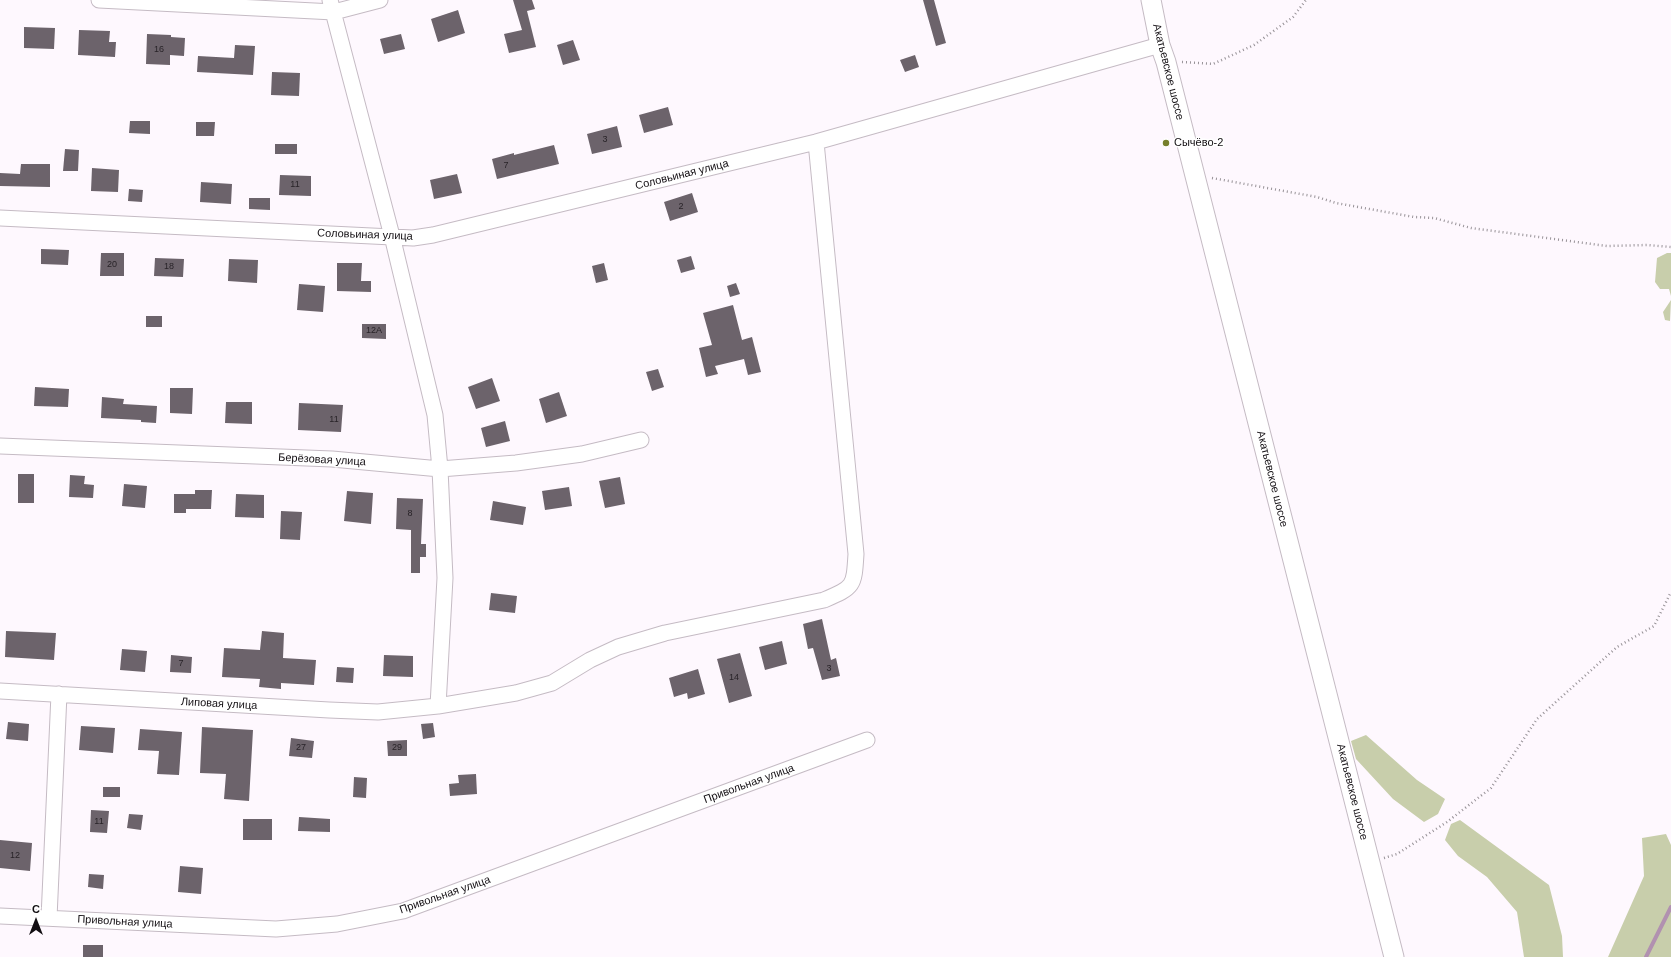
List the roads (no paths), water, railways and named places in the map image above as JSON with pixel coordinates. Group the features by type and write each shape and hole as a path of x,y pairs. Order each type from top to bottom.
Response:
{"street":[{"path":"99,0 332,6 380,0"},
{"name":"Акатьевское шоссе","path":"1151,0 1163,53 1394,957"},
{"path":"332,6 392,236 435,415 440,469 445,578 438,706"},
{"name":"Соловьиная улица","path":"0,218 413,238 433,235 816,142 1163,53"},
{"name":"Липовая улица","path":"0,691 378,712 438,706 516,693 552,683 590,660 618,647 665,633 824,600 844,592 854,580 856,554 816,142"},
{"name":"Берёзовая улица","path":"0,446 332,459 440,469 516,463 582,454 641,440"},
{"path":"49,918 59,694"},
{"name":"Привольная улица","path":"0,916 276,929 337,924 403,911 867,740"}],"waterway":[{"path":"1646,957 1671,907"}],"place":[{"name":"Сычёво-2","path":"1166,143"}]}
